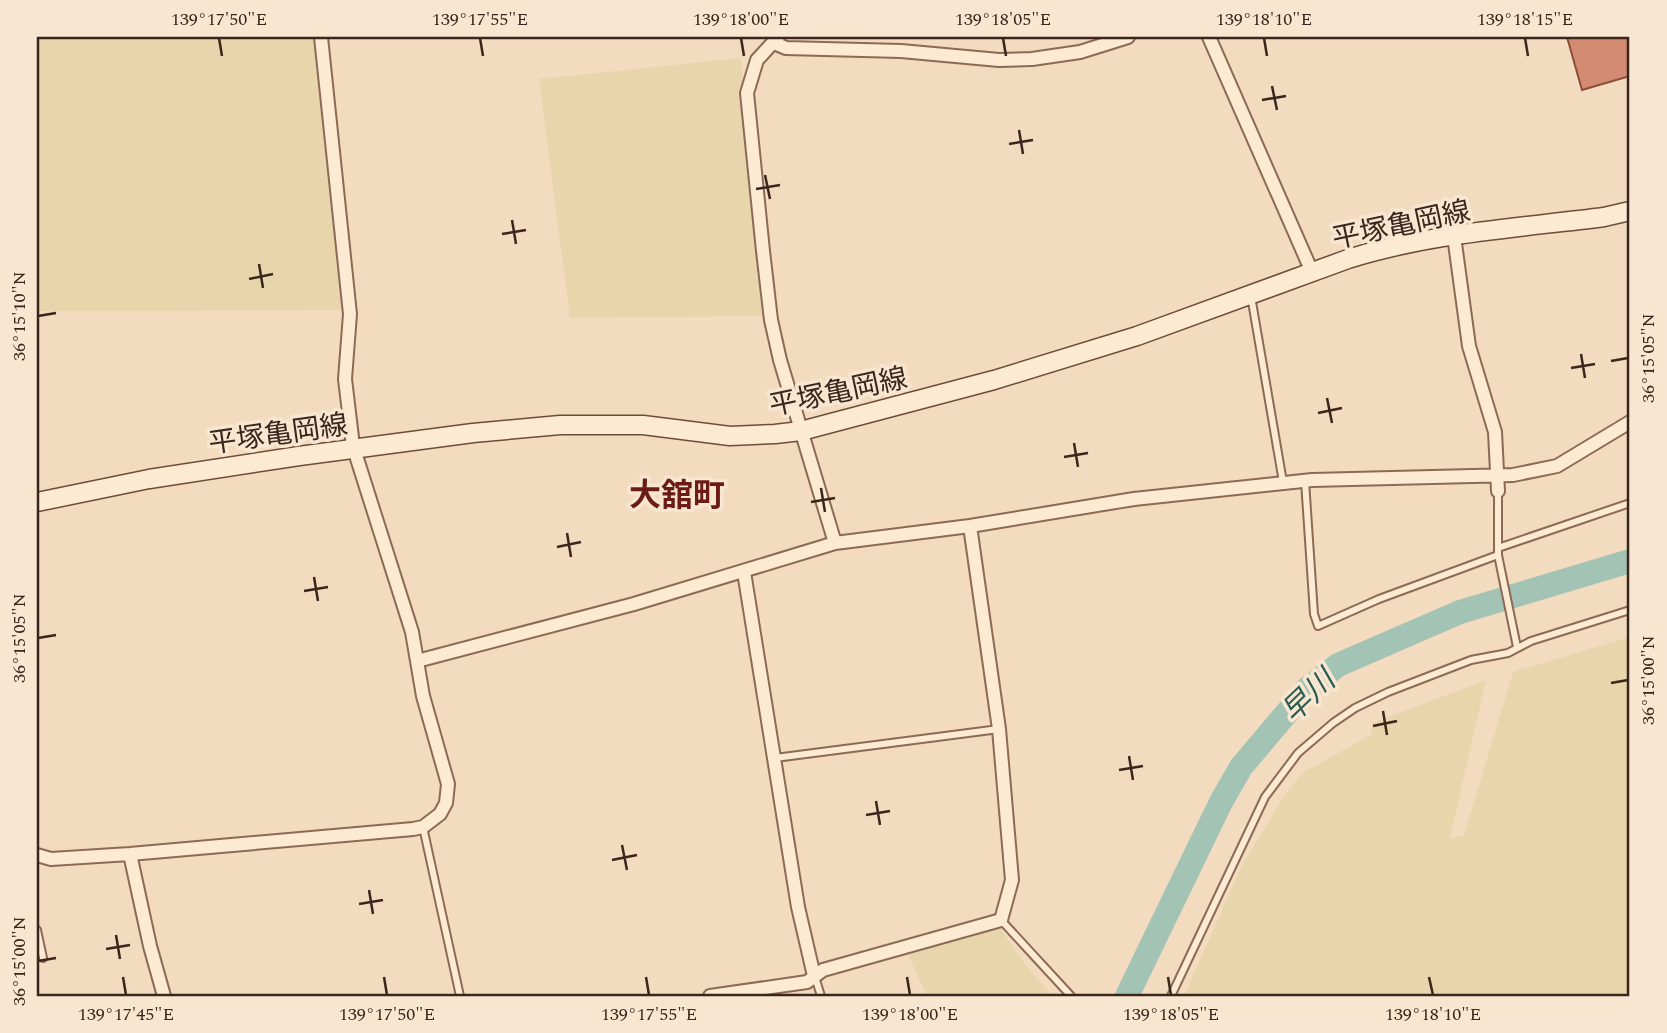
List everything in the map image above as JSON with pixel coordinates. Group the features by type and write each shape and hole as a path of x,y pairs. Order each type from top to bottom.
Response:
{"main road":[{"name":"平塚亀岡線","path":"37,502 149,479 473,433 560,425 642,425 730,436 801,431 994,380 1137,336 1383,248 1630,211"}],"street":[{"path":"37,855 51,859 130,854 423,827 440,814 446,803 448,784 423,696 412,632 354,449 345,379 350,314 321,37"},
{"path":"835,543 780,360 771,320 747,93 757,60 776,40 786,48 901,51 999,60 1032,59 1080,52 1128,37"},
{"path":"1209,37 1312,272"},
{"path":"1454,236 1469,346 1494,432 1498,491"},
{"path":"417,661 526,634 744,572 835,543 970,526 1134,499 1283,483 1498,475 1557,466 1630,422"},
{"path":"710,996 807,982 823,970 1001,920 1012,880 999,729 970,526"},
{"path":"744,572 797,907 814,976"},
{"path":"130,854 164,996"}],"lane":[{"path":"1251,294 1283,483"},
{"path":"1305,481 1314,614 1318,626 1379,599 1630,503"},
{"path":"1498,491 1498,554 1516,644"},
{"path":"1171,996 1265,797 1298,753 1334,723 1388,692 1471,660 1508,653 1516,644 1630,610"},
{"path":"775,758 999,729"},
{"path":"423,827 460,996"},
{"path":"1001,920 1072,996"},
{"path":"37,930 43,958"},
{"path":"814,976 821,996"}],"shaded area":[{"path":"37,37 317,37 344,310 37,311"},
{"path":"741,58 765,316 570,318 539,79"},
{"path":"1630,637 1630,996 1184,996 1241,867 1281,801 1302,773 1371,735 1373,723 1486,680 1450,838 1464,835 1513,672"},
{"path":"998,925 1024,963 1052,996 927,996 908,955"}],"building":[{"path":"1567,37 1630,37 1630,76 1582,90"}],"waterway":[{"name":"早川","path":"1127,996 1221,802 1241,767 1307,689 1338,665 1460,612 1630,561"}],"district":[{"name":"大舘町","path":"677,495"}]}
